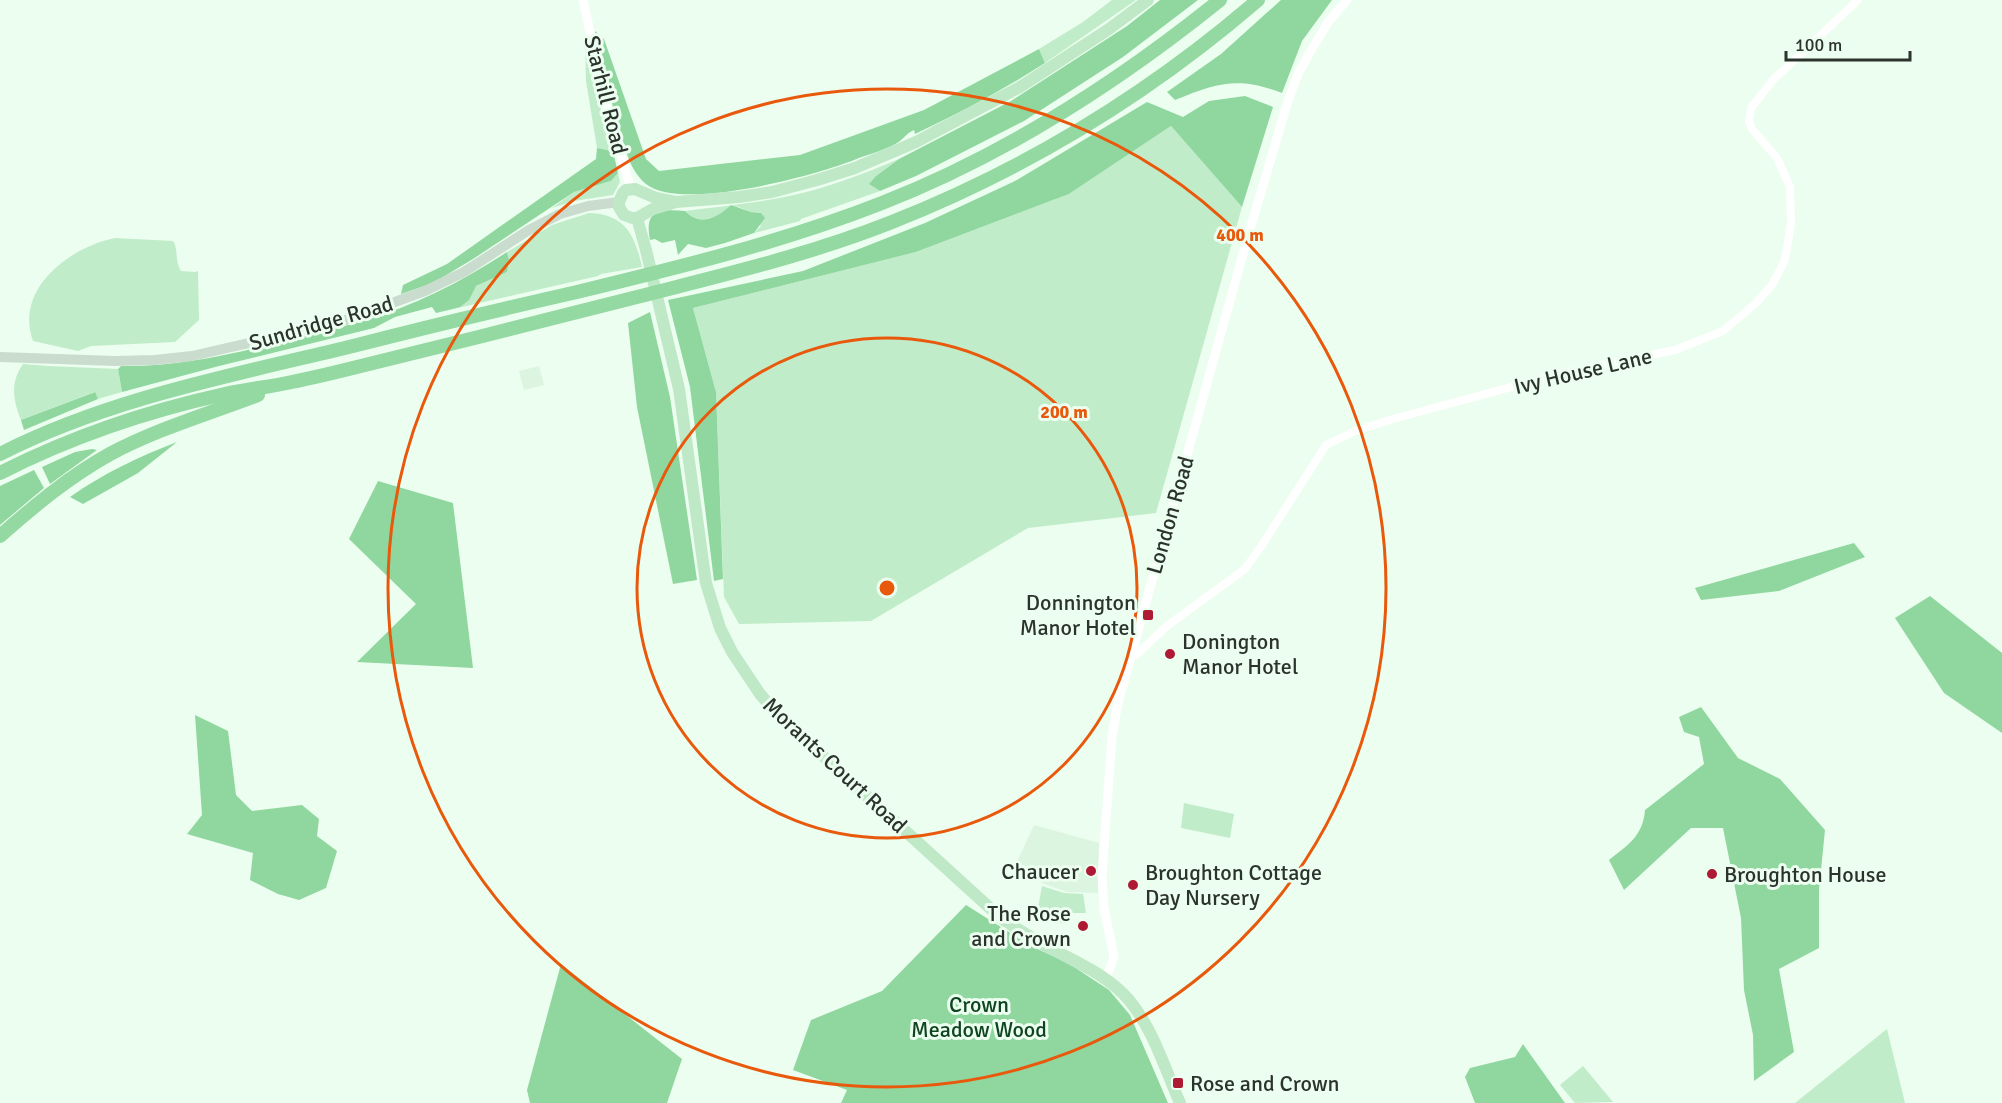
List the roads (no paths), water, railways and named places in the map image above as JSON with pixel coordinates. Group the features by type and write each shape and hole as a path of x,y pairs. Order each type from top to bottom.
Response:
{"highway":[{"path":"0,454 78,420 186,386 681,267 842,218 926,185 1048,122 1122,74 1220,0"},
{"path":"0,473 64,444 127,421 225,394 291,382 730,274 829,245 890,223 972,187 1062,140 1165,73 1258,0"},
{"path":"0,536 54,491 107,456 163,429 291,382"}],"main road":[{"path":"676,202 656,198 637,190 622,193 619,207 624,215 641,215 676,202 772,192 855,168 916,142 1020,87 1109,29 1148,0"},
{"path":"637,190 648,199 641,215"},
{"name":"Sundridge Road","path":"0,357 155,360 192,356 317,328 377,310 425,291 464,272 530,230 560,214 588,206 619,202"},
{"name":"Morants Court Road","path":"641,215 646,250 679,389 706,583 720,628 744,673 779,717 1002,919 1106,979"},
{"path":"1106,979 1124,995 1139,1014 1180,1103"}],"street":[{"name":"Starhill Road","path":"583,0 606,106 637,190"},
{"name":"London Road","path":"1106,979 1114,957 1104,908 1102,876 1112,736 1118,703 1287,104 1299,72 1312,47 1347,0"},
{"name":"Ivy House Lane","path":"1132,656 1136,655 1167,626 1245,569 1326,445 1355,431 1393,418 1563,373 1675,350 1723,331 1755,304 1772,285 1785,260 1791,223 1790,187 1777,158 1752,129 1749,122 1751,108 1773,80 1858,0"}],"place":[{"name":"Donnington Manor Hotel","path":"1148,615"},
{"name":"Donington Manor Hotel","path":"1170,654"},
{"name":"Chaucer","path":"1091,871"},
{"name":"Broughton House","path":"1712,874"},
{"name":"Broughton Cottage Day Nursery","path":"1133,885"},
{"name":"The Rose and Crown","path":"1083,926"},
{"name":"Rose and Crown","path":"1178,1083"}],"park label":[{"name":"Crown Meadow Wood","path":"979,1016"}]}
